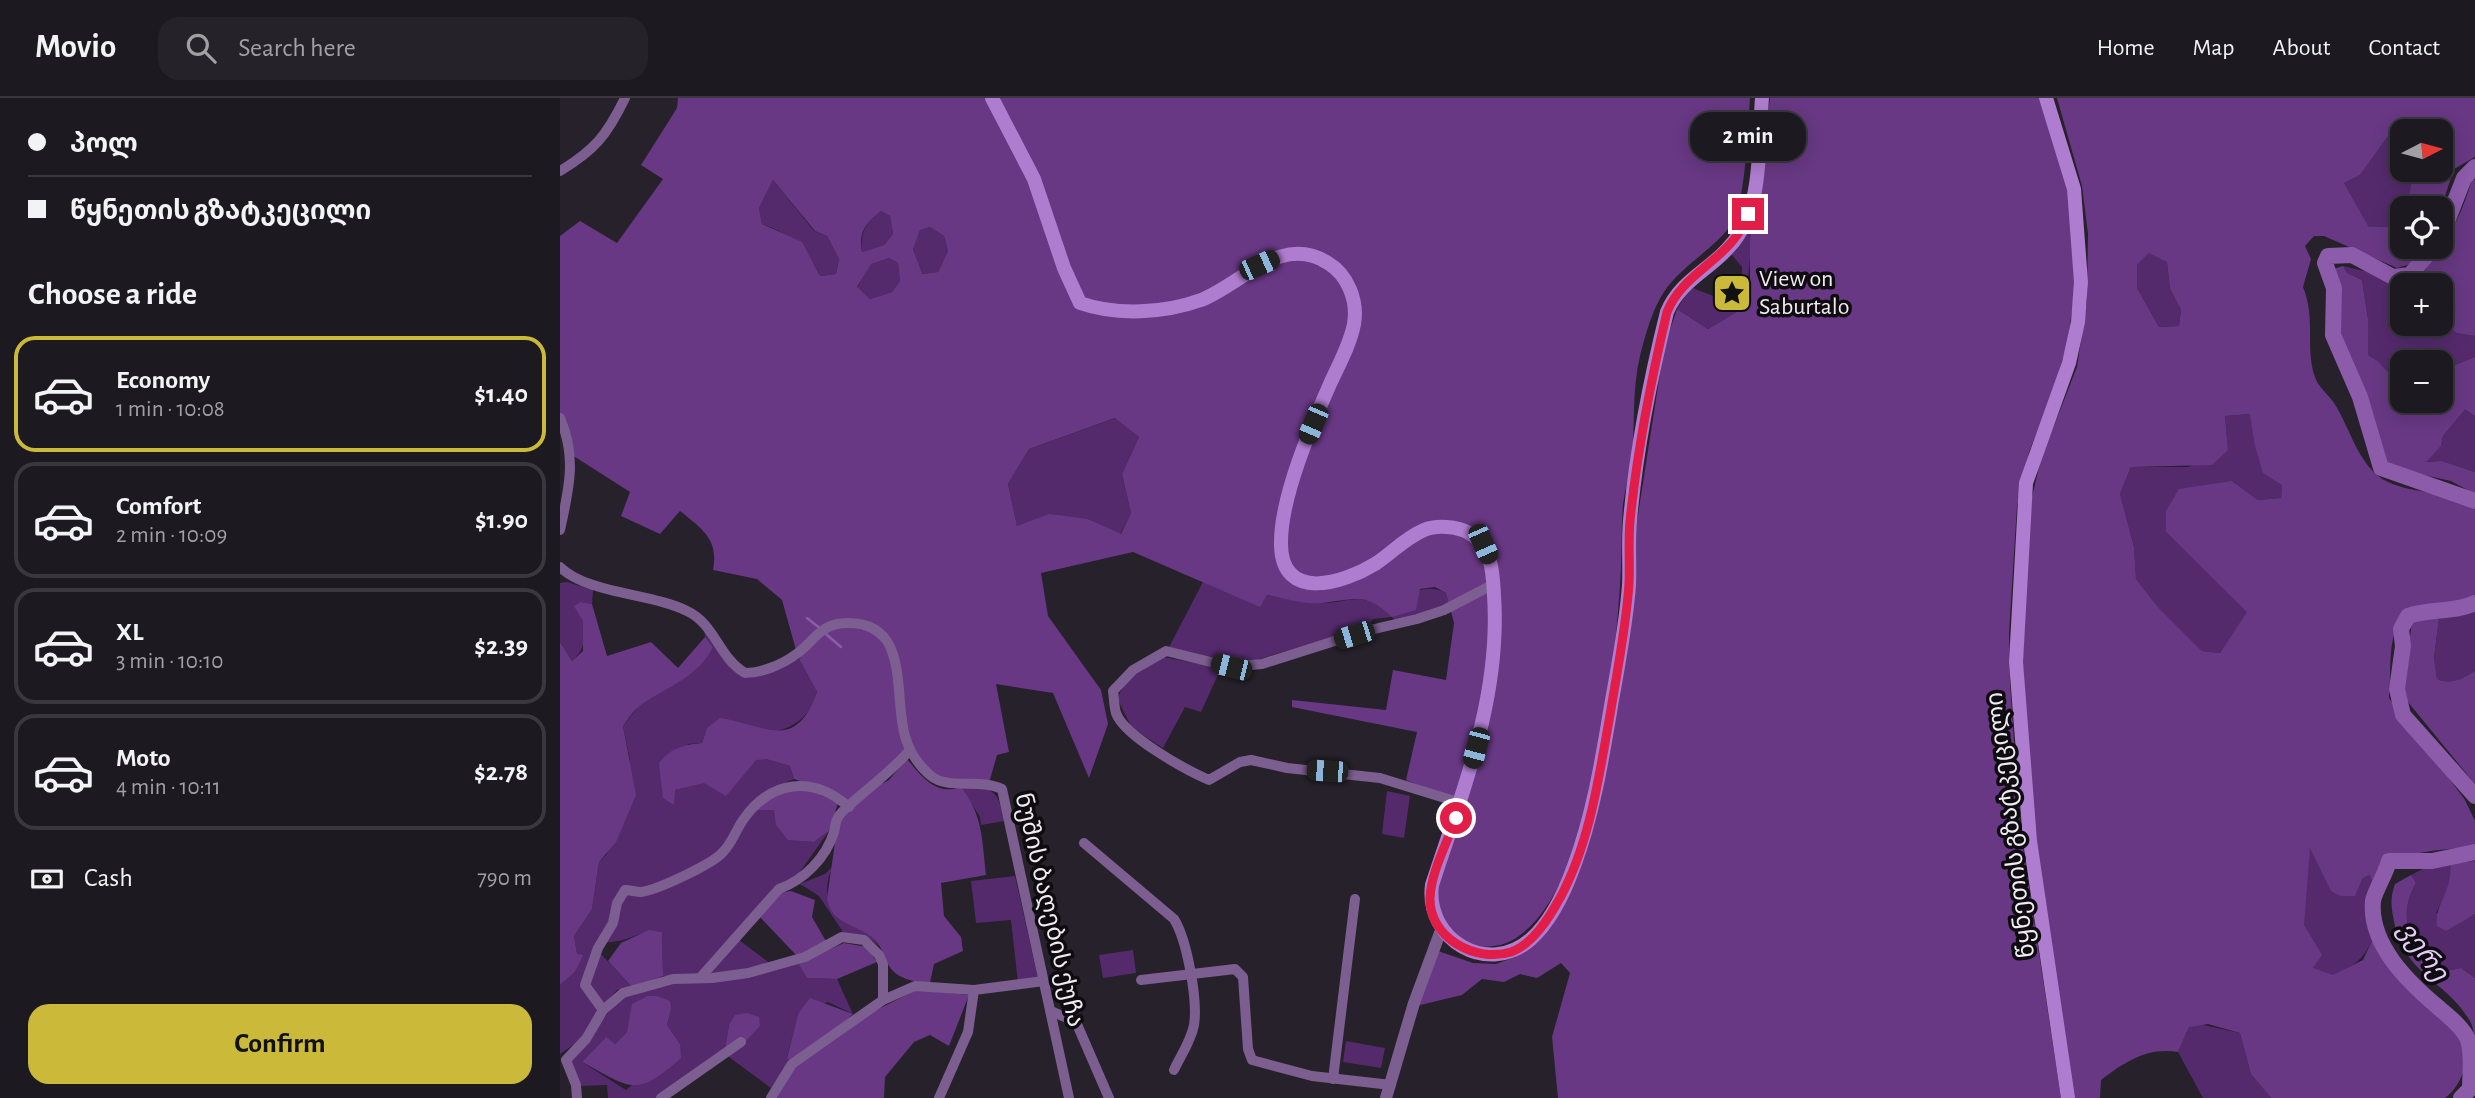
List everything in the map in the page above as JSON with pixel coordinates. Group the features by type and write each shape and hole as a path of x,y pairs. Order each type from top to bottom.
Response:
{"main road":[{"path":"992,98 1034,179 1064,268 1080,303 1093,308 1164,311 1203,299 1280,256 1308,254 1341,272 1350,288 1354,323 1305,444 1280,537 1281,554 1286,569 1296,579 1308,584 1323,583 1349,577 1376,563 1408,538 1427,529 1444,527 1468,531 1483,544 1490,558 1494,584 1494,659 1476,748 1461,803 1432,885 1430,901 1441,930 1460,947 1477,953 1511,951 1531,939 1544,923 1573,869 1596,789 1620,653 1629,583 1630,524 1637,466 1667,312 1674,296 1684,285 1727,250 1743,230 1754,197 1762,98"},
{"name":"წყნეთის გზატკეცილი","path":"2046,98 2074,189 2081,282 2078,323 2069,363 2026,483 2016,662 2029,828 2068,1098"}],"street":[{"path":"560,171 585,156 604,138 625,98"},
{"path":"560,418 572,478 560,530"},
{"name":"ნუშის ბაღების ქუჩა","path":"560,567 575,579 651,598 702,619 726,656 745,673 768,668 794,656 820,629 832,624 863,624 879,631 890,646 897,666 901,715 910,750 932,778 948,783 989,783 1002,789 1069,1098"},
{"path":"1461,803 1380,778 1287,768 1251,760 1240,762 1209,780 1181,769 1128,730 1116,714 1113,691 1133,670 1166,651 1231,667 1253,666 1444,610 1494,584"},
{"path":"700,978 779,889 794,882 815,864 830,841 835,821 887,776 910,750"},
{"path":"604,1010 585,985 598,948 613,923 617,904 625,890 642,892 691,872 723,854 744,818 767,794 794,784 837,796 849,807"},
{"path":"1084,843 1174,919 1182,938 1190,975 1193,1028 1174,1070"},
{"path":"1333,1079 1355,899"},
{"path":"1141,980 1225,970 1239,971 1243,977 1248,1049 1252,1060 1262,1065 1389,1092 1414,1003 1441,930"},
{"path":"577,1098 576,1085 566,1060 586,1039 604,1010 623,993 673,979 748,973 805,957 842,937 863,940 879,955 883,964 883,1000"},
{"path":"771,1098 792,1064 883,1000 915,986 974,990 1044,981"},
{"path":"939,1098 968,1031 974,990"},
{"path":"1051,1011 1076,1023 1109,1098"},
{"path":"661,1098 741,1042"}],"shaded area":[{"path":"678,98 1750,98 1745,164 1736,214 1724,234 1679,274 1664,292 1652,315 1642,348 1637,368 1632,458 1623,504 1617,624 1604,727 1579,837 1560,884 1536,921 1506,943 1481,947 1464,943 1450,935 1444,929 1436,905 1436,891 1452,845 1480,744 1496,665 1498,594 1492,566 1492,675 1481,730 1461,803 1406,780 1417,732 1292,707 1292,700 1386,710 1393,670 1446,680 1454,623 1446,593 1435,587 1420,589 1416,610 1392,617 1374,603 1359,599 1314,603 1267,595 1260,607 1133,552 1041,573 1048,616 1101,690 1108,724 1089,778 1053,693 996,684 1009,752 997,755 989,783 951,783 931,777 909,747 902,722 895,659 890,645 881,634 858,624 834,624 825,627 796,650 782,600 757,579 713,570 711,542 702,529 680,511 660,534 621,516 630,492 572,455 560,418 560,236 580,221 617,243 663,179 641,165 677,108","holes":["773,180 815,231 827,236 839,259 836,274 820,276 802,242 762,224 759,208","881,211 890,216 893,234 884,245 862,252 862,233","930,227 944,236 948,251 938,272 922,274 913,249 920,230","889,258 898,263 900,281 892,292 870,299 857,287 871,264","1115,418 1139,437 1122,474 1131,513 1121,534 1088,519 1049,514 1017,526 1008,484 1029,449"]},
{"path":"1770,98 2039,98 2069,191 2075,291 2067,344 2053,392 2029,452 2017,506 2009,633 2020,828 2061,1098 1558,1098 1552,1037 1570,973 1561,963 1537,978 1520,974 1504,982 1482,979 1462,995 1416,1006 1438,951 1473,963 1496,964 1515,957 1539,940 1587,842 1664,348 1677,309 1708,329 1750,304 1750,241"},
{"path":"2057,98 2475,98 2475,157 2454,169 2454,119 2390,119 2390,134 2360,175 2344,183 2369,227 2390,227 2390,259 2414,259 2411,264 2397,268 2324,236 2314,236 2305,246 2311,259 2303,287 2309,310 2315,377 2340,413 2362,458 2378,476 2388,482 2409,489 2454,497 2475,506 2475,597 2457,603 2426,605 2412,610 2402,618 2392,642 2389,698 2465,800 2475,821 2475,846 2406,857 2387,871 2377,884 2371,899 2377,939 2392,966 2412,990 2457,1033 2465,1047 2465,1063 2460,1080 2445,1098 2271,1098 2251,1074 2240,1033 2208,1024 2189,1027 2178,1052 2146,1054 2119,1067 2101,1080 2100,1098 2071,1098 2031,809 2021,681 2031,501 2041,459 2077,367 2087,301 2088,234 2082,186","holes":["2149,253 2167,262 2170,289 2181,310 2179,326 2159,327 2137,288 2137,265","2250,414 2254,442 2263,473 2282,485 2281,498 2258,500 2232,481 2179,489 2166,511 2166,532 2247,612 2220,653 2202,651 2158,607 2136,579 2134,547 2120,494 2131,467 2212,465 2228,450 2225,416","2310,848 2331,891 2341,896 2355,896 2362,879 2369,875 2373,882 2368,911 2372,941 2363,960 2333,975 2313,968 2322,955 2304,925"]},
{"path":"2390,134 2390,182 2412,182 2410,196 2390,196 2390,227 2369,227 2344,183 2360,175"},
{"path":"2472,179 2475,180 2475,336 2456,333 2453,330 2453,273 2422,273 2433,259 2453,259 2453,228"},
{"path":"773,180 814,231 827,236 839,259 836,274 820,276 797,243 762,224 759,208"},
{"path":"2411,182 2450,182 2445,196 2409,196"},
{"path":"1755,210 1748,278 1750,304 1708,329 1677,309 1690,287 1716,297 1742,282 1742,267 1731,254"},
{"path":"881,211 890,216 893,234 884,245 862,252 865,228"},
{"path":"930,227 944,236 948,251 938,272 921,274 913,248 920,230"},
{"path":"2150,252 2167,262 2170,289 2181,310 2179,326 2159,327 2137,288 2137,265"},
{"path":"889,258 898,263 900,281 892,292 870,299 857,288 870,264"},
{"path":"2343,266 2373,273 2390,284 2390,336 2453,336 2453,330 2456,333 2475,336 2475,357 2453,367 2453,350 2390,350 2390,374 2368,355 2368,319 2362,280 2347,273"},
{"path":"2343,266 2347,273 2362,280 2368,319 2368,355 2390,374 2390,413 2453,413 2453,367 2475,357 2475,416 2465,409 2443,436 2441,446 2426,462 2442,461 2475,472 2475,494 2451,481 2388,467 2361,387 2339,340 2333,269"},
{"path":"2465,408 2475,416 2475,472 2442,461 2425,462 2441,446 2443,436"},
{"path":"2251,414 2254,442 2282,485 2281,498 2258,500 2232,481 2166,532 2248,612 2220,653 2202,651 2158,607 2136,579 2134,547 2120,494 2131,467 2188,467 2228,450 2225,416"},
{"path":"1116,418 1139,437 1122,474 1131,513 1120,535 1088,519 1017,526 1008,484 1029,449"},
{"path":"567,582 593,590 592,604 581,602 584,641 572,661 560,642 560,583"},
{"path":"1203,582 1260,606 1267,595 1312,603 1358,599 1383,608 1406,595 1429,589 1446,593 1449,603 1396,621 1392,617 1373,619 1367,627 1246,663 1237,663 1168,649"},
{"path":"581,602 592,604 607,656 651,642 678,668 705,637 713,647 690,674 641,705 623,726 636,795 616,842 599,862 592,909 574,936 577,954 583,955 575,972 560,985 560,642 572,661 583,651 583,621 574,606"},
{"path":"2475,608 2475,671 2456,680 2437,679 2434,658 2439,617 2432,614 2467,612"},
{"path":"2432,614 2439,617 2434,658 2437,679 2456,680 2475,671 2475,784 2408,702 2403,687 2412,622"},
{"path":"844,625 876,633 892,660 905,752 850,803 840,794 794,779 790,766 766,759 756,760 726,796 704,783 675,790 674,805 663,798 659,763 678,748 702,743 707,728 720,718 778,730 789,729 799,723 817,692 799,659 822,633"},
{"path":"704,627 737,671 799,659 817,692 810,708 801,719 772,733 762,729 707,728 702,743 688,744 675,790 745,771 756,759 790,766 794,779 776,787 754,803 722,849 710,859 674,879 648,886 624,888 583,988 600,1009 582,1039 560,1054 560,985 575,972 582,955 577,955 574,936 592,909 599,862 607,854 630,760 623,726 639,706 691,673 713,647 705,637"},
{"path":"1163,657 1221,668 1201,712 1185,707 1163,748 1132,728 1117,698 1129,677"},
{"path":"907,759 924,778 937,787 961,787 978,818 984,850 986,875 941,883 944,916 961,937 963,951 934,964 930,983 906,979 893,971 874,939 839,919 829,907 827,898 838,822 872,789 889,780"},
{"path":"793,787 812,791 838,803 829,831 814,842 788,840 776,825 774,810 757,810 769,796"},
{"path":"961,787 987,789 992,792 999,802 1004,821 981,825 980,817"},
{"path":"1387,791 1410,796 1404,838 1382,834"},
{"path":"757,810 774,810 801,841 814,842 829,831 792,883 699,976 663,976 662,932 647,932 620,941 605,942 625,893 643,896 725,855"},
{"path":"2275,815 2362,879 2369,875 2373,882 2368,911 2372,941 2357,962 2324,984 2140,904"},
{"path":"2475,861 2475,914 2446,931 2437,926 2437,918 2449,883 2450,864"},
{"path":"2450,864 2452,880 2436,913 2466,918 2475,914 2475,978 2461,968 2437,973 2420,953 2409,931 2407,908 2416,883 2411,875 2425,868"},
{"path":"834,865 827,892 834,914 866,932 879,946 870,939 843,932 819,896 800,884 825,874"},
{"path":"2411,875 2416,883 2407,908 2407,920 2409,931 2420,953 2437,973 2461,968 2475,978 2475,1044 2472,1025 2462,1009 2417,967 2400,940 2392,911 2392,894 2395,884"},
{"path":"1015,876 1038,979 1018,983 1011,920 976,923 971,881"},
{"path":"791,891 815,900 812,917 827,943 797,956 759,916 779,893"},
{"path":"649,930 662,932 663,976 632,987 608,961 621,943"},
{"path":"739,940 771,964 706,975"},
{"path":"844,943 867,947 877,962 837,979 807,978 798,963"},
{"path":"1133,950 1136,973 1103,978 1099,955"},
{"path":"599,952 632,987 617,990 604,1004 588,986"},
{"path":"798,963 807,978 837,979 853,1014 828,1002 798,1014 787,1057 791,1061 771,1088 726,1055 760,1026 729,1025 725,1049 657,1098 608,1098 607,1085 579,1086 570,1061 618,1000 668,983","holes":["647,996 657,996 671,1010 667,1025 680,1044 626,1090 582,1062 605,1038 615,1044 627,1032 633,1004"]},
{"path":"917,990 969,995 949,1046 930,1035 914,1042 885,1077 884,1098 777,1098 795,1067 864,1016"},
{"path":"647,996 657,996 670,1001 671,1010 667,1025 680,1044 681,1058 654,1079 633,1085 623,1083 582,1062 606,1037 615,1044 627,1032 632,1004"},
{"path":"810,998 853,1014 831,1034 791,1061 787,1058 798,1014"},
{"path":"747,1013 759,1017 760,1026 744,1043 725,1049 729,1025 735,1015"},
{"path":"2199,1024 2240,1033 2251,1074 2271,1098 2203,1098 2178,1052 2189,1027"},
{"path":"1346,1041 1385,1048 1381,1068 1343,1062"}],"waterway":[{"name":"ვერე","path":"2453,206 2464,178 2475,167"},
{"name":"ვერე","path":"2424,259 2410,275 2393,277 2352,255 2328,256 2325,263 2334,288 2333,335 2360,397 2381,468 2475,501"},
{"name":"ვერე","path":"2475,603 2408,616 2401,629 2403,646 2397,689 2403,715 2475,796"},
{"path":"807,618 821,629"},
{"path":"826,634 841,647"},
{"name":"ვერე","path":"2461,1098 2470,1089 2471,1058 2468,1040 2459,1027 2415,987 2393,962 2377,933 2373,901 2389,861 2432,861 2475,852"}],"place":[{"name":"View on Saburtalo","path":"1732,293"}],"route":[{"path":"1456,818 1432,885 1430,901 1434,915 1441,930 1460,947 1477,953 1511,951 1531,939 1552,911 1573,869 1585,835 1596,789 1624,629 1629,583 1630,524 1637,466 1667,312 1674,296 1684,285 1727,250 1743,230 1748,214"}]}
